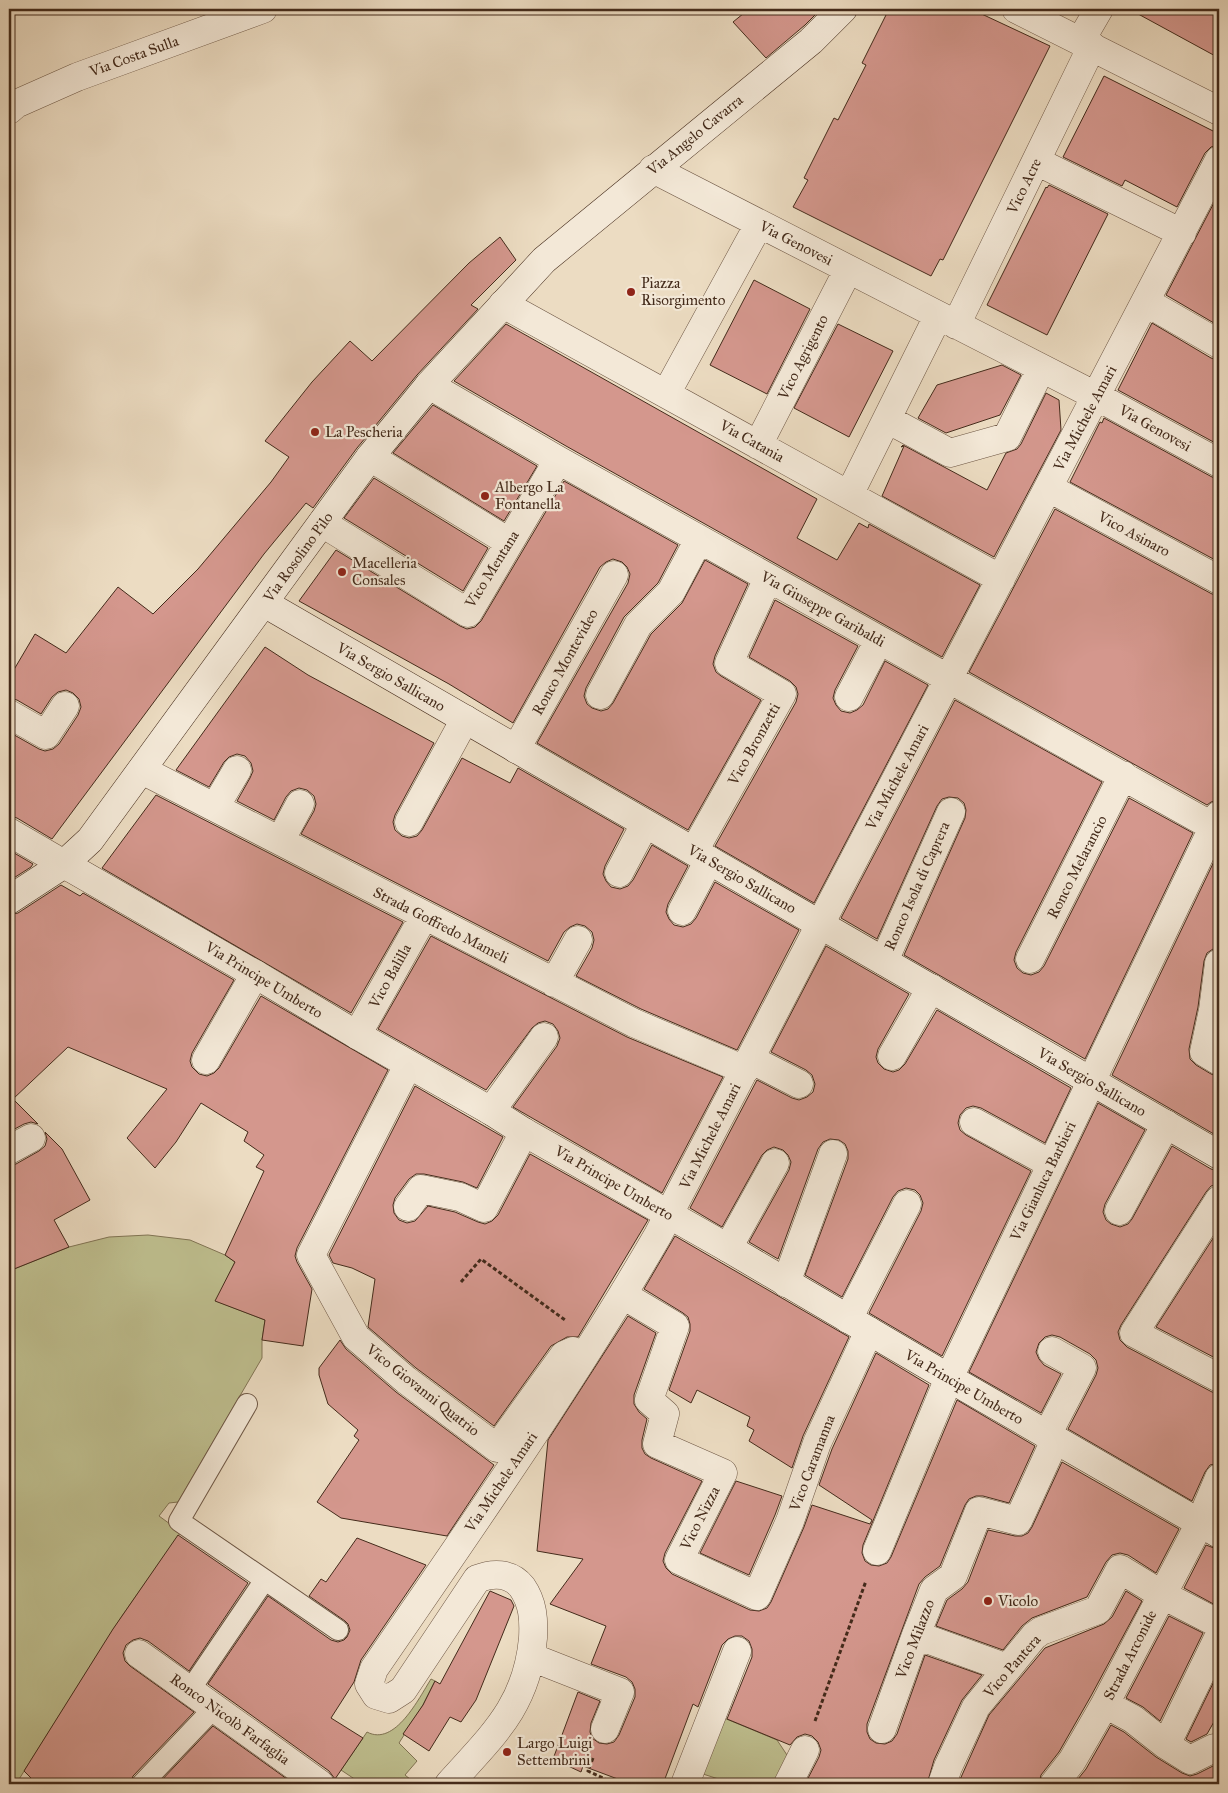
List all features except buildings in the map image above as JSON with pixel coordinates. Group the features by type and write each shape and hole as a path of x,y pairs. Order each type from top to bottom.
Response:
{"street":[{"name":"Via Costa Sulla","path":"9,110 16,104 77,77 263,9"},
{"name":"Via Angelo Cavarra","path":"544,260 811,41 843,9"},
{"path":"1016,9 1219,111"},
{"name":"Vico Acre","path":"849,496 888,419 947,321 1036,161 1087,43 1099,9"},
{"name":"Via Michele Amari","path":"449,1784 496,1732 510,1713 524,1684 531,1657 534,1620 529,1597 519,1584 501,1574 488,1575 477,1579 403,1690 389,1699 376,1695 369,1684 374,1669 519,1458 623,1295 669,1215 1219,160"},
{"path":"1036,161 1182,233"},
{"name":"Via Genovesi","path":"653,169 1096,396 1219,463"},
{"path":"666,394 759,224"},
{"name":"Via Rosolino Pilo","path":"9,900 64,864 90,840 370,458 429,385 544,260"},
{"name":"Vico Agrigento","path":"758,444 848,270"},
{"path":"1146,302 1219,344"},
{"name":"Via Catania","path":"503,304 1001,579"},
{"path":"888,419 950,453 1007,437 1041,369"},
{"name":"Via Giuseppe Garibaldi","path":"429,385 558,460 949,679 1123,775 1218,824"},
{"path":"370,458 509,542"},
{"name":"Vico Mentana","path":"322,523 468,613 558,460"},
{"name":"Vico Asinaro","path":"1048,488 1219,580"},
{"path":"600,695 638,625 670,592 699,539"},
{"name":"Ronco Montevideo","path":"516,749 614,575"},
{"name":"Vico Bronzetti","path":"701,856 782,694 729,663 768,578"},
{"name":"Via Sergio Sallicano","path":"264,603 1219,1155"},
{"path":"849,697 879,640"},
{"path":"9,714 46,735 65,706"},
{"path":"409,822 465,720"},
{"name":"Strada Goffredo Mameli","path":"142,770 634,1023 799,1084"},
{"path":"216,807 237,770"},
{"name":"Ronco Melarancio","path":"1030,959 1123,775"},
{"path":"280,841 300,804"},
{"name":"Ronco Isola di Caprera","path":"884,961 951,812"},
{"path":"619,873 646,824"},
{"name":"Via Gianluca Barbieri","path":"877,1551 949,1378 1218,824"},
{"name":"Via Principe Umberto","path":"9,832 255,974 356,1035 491,1110 524,1132 728,1248 1210,1528"},
{"path":"682,910 701,856"},
{"name":"Vico Balilla","path":"356,1035 424,916"},
{"path":"554,983 578,940"},
{"path":"1219,963 1213,1010 1204,1052 1219,1062"},
{"path":"206,1060 255,974"},
{"path":"892,1056 930,988"},
{"path":"491,1110 544,1037"},
{"name":"Vico Giovanni Quatrio","path":"408,1065 311,1255 356,1337 406,1380 497,1448 564,1355 594,1340"},
{"path":"974,1122 1052,1164"},
{"path":"1119,1211 1166,1124"},
{"path":"408,1207 421,1189 460,1197 484,1208 524,1132"},
{"path":"786,1283 833,1154"},
{"path":"728,1248 774,1163"},
{"path":"1219,1200 1134,1334 1219,1378"},
{"name":"Vico Caramanna","path":"757,1596 790,1521 858,1325 907,1204"},
{"name":"Vico Nizza","path":"623,1295 675,1326 649,1400 665,1414 657,1444 723,1473 679,1560 757,1596"},
{"path":"1051,1437 1082,1368 1052,1351"},
{"name":"Vico Milazzo","path":"882,1729 934,1590 953,1576 980,1511 1018,1521 1051,1437"},
{"name":"Strada Arconide","path":"1054,1784 1072,1761 1105,1704 1161,1594 1210,1528 1219,1478"},
{"name":"Vico Pantera","path":"942,1784 976,1707 1034,1636 1041,1631 1098,1610 1120,1569 1161,1594"},
{"path":"1161,1594 1219,1624"},
{"path":"916,1635 1008,1668"},
{"path":"1166,1745 1219,1636"},
{"path":"685,1784 737,1651"},
{"name":"Ronco Nicolò Farfaglia","path":"139,1654 320,1784"},
{"path":"531,1657 620,1692 605,1729"},
{"path":"1105,1704 1132,1719 1166,1745 1190,1760 1218,1747"},
{"path":"788,1784 805,1750"}],"lane":[{"path":"247,1404 179,1521 338,1630"},
{"path":"190,1690 264,1580"},
{"path":"142,1784 214,1708"}],"path":[{"path":"461,1282 481,1259 594,1340"},
{"path":"805,1750 877,1551"}],"green space":[{"path":"148,1235 190,1240 225,1255 235,1262 216,1301 265,1320 262,1358 178,1502 169,1503 159,1516 181,1532 122,1616 16,1784 9,1784 9,1271 69,1247 109,1237"},
{"path":"431,1679 435,1681 423,1705 399,1743 417,1761 405,1775 416,1784 362,1784 341,1770 367,1732 377,1735 387,1733 405,1718"},
{"path":"724,1718 777,1740 789,1758 776,1784 734,1784 703,1774"}],"place":[{"name":"Piazza Risorgimento","path":"631,292"},
{"name":"La Pescheria","path":"315,432"},
{"name":"Albergo La Fontanella","path":"485,496"},
{"name":"Macelleria Consales","path":"342,572"},
{"name":"Vicolo","path":"988,1601"},
{"name":"Largo Luigi Settembrini","path":"507,1752"}]}
